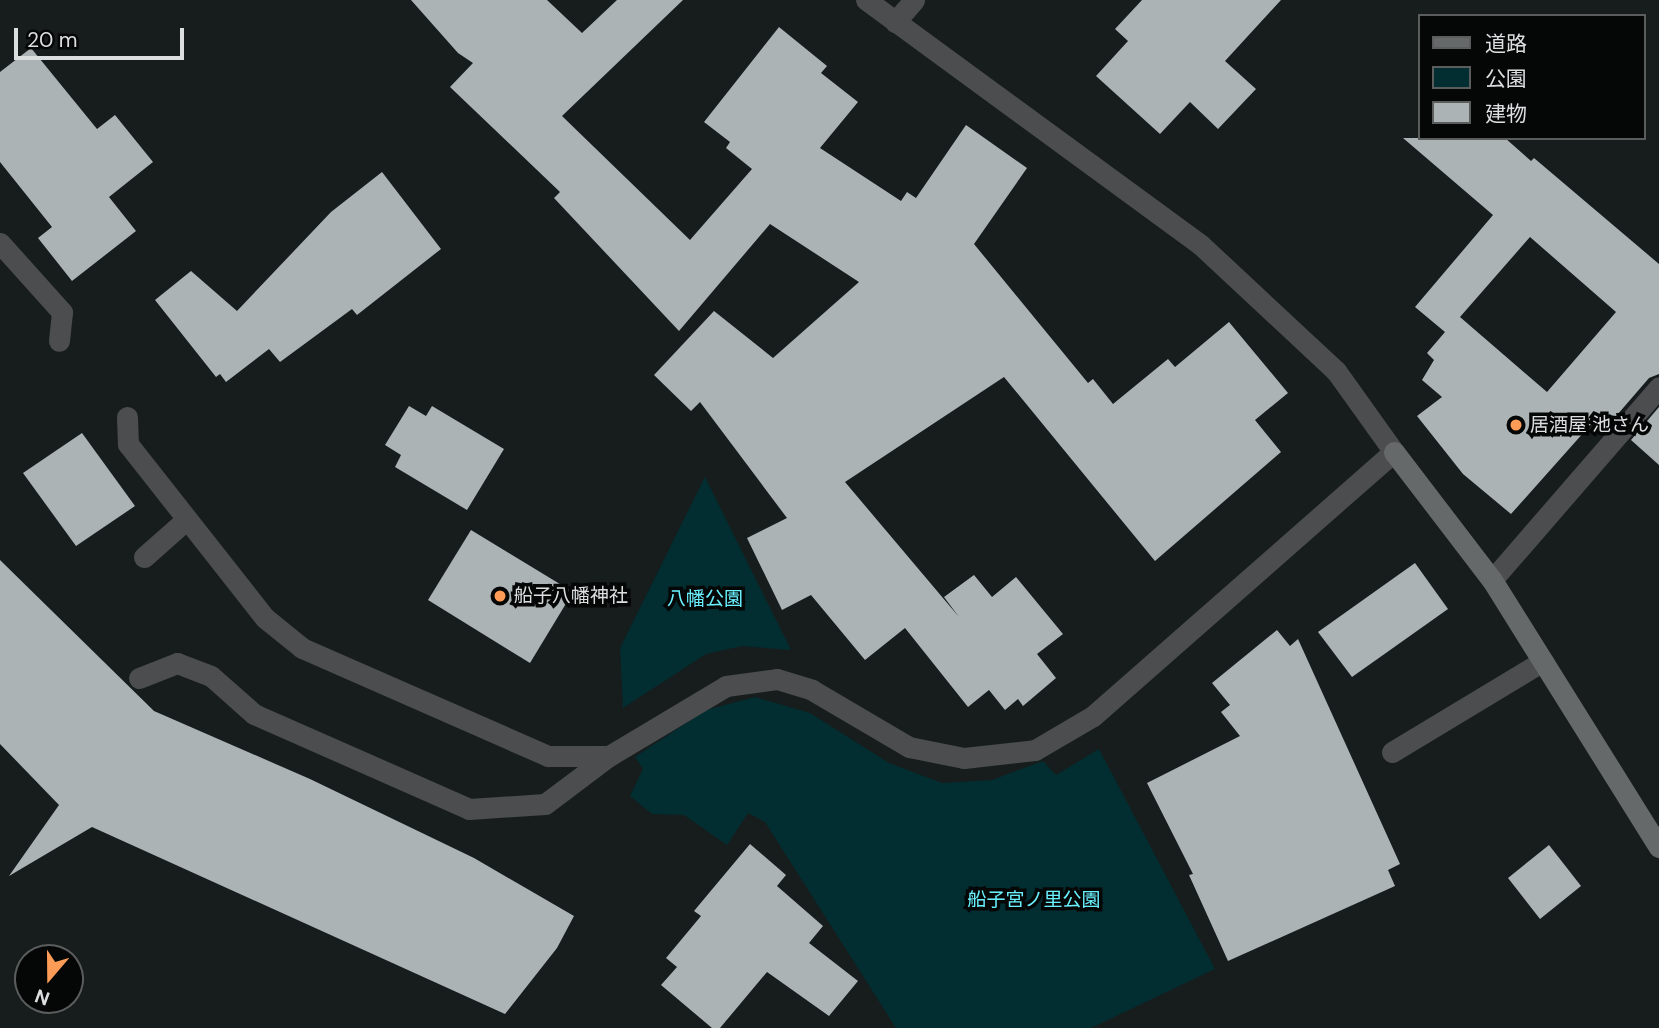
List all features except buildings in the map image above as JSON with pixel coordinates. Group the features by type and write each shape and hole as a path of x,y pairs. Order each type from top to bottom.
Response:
{"street":[{"path":"866,0 1201,245 1336,371 1492,580 1659,847"},
{"path":"895,22 914,0"},
{"path":"0,243 62,312 59,341"},
{"path":"1492,580 1659,387"},
{"path":"127,417 128,444 265,618 302,648 548,756 609,756"},
{"path":"139,678 177,663 200,672 254,714 469,809 545,804 609,756 726,686 777,679 812,690 909,747 964,758 1035,750 1093,716 1394,452"},
{"path":"144,557 186,520"},
{"path":"1392,752 1543,661"}],"green space":[{"name":"八幡公園","path":"705,477 791,650 742,646 706,654 623,708 620,648"},
{"name":"船子宮ノ里公園","path":"755,697 810,713 889,763 942,783 992,780 1043,761 1056,775 1099,749 1215,969 1091,1028 896,1028 765,822 748,813 727,845 684,815 652,814 630,796 643,769 635,757 706,710"}],"place":[{"name":"居酒屋 池さん","path":"1516,425"},
{"name":"船子八幡神社","path":"500,596"}]}
